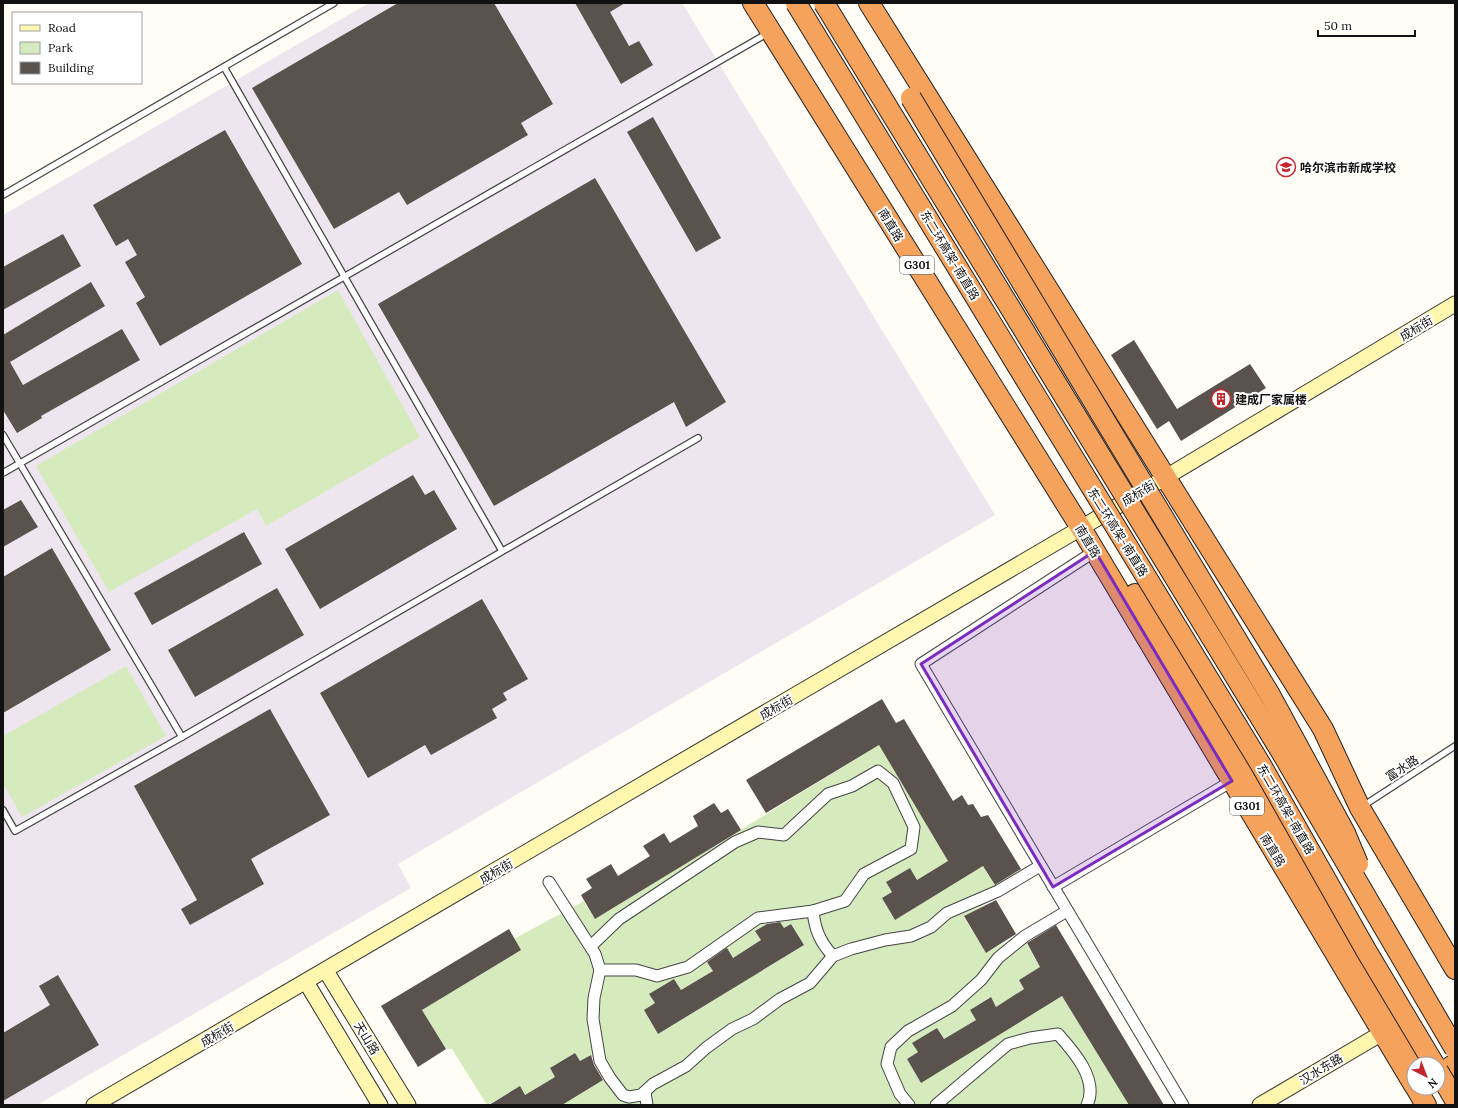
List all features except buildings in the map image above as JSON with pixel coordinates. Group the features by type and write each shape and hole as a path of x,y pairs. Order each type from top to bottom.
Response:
{"highway":[{"name":"南直路","path":"752,3 1081,528 1406,1072"},
{"name":"东二环高架-南直路","path":"796,3 1261,765 1367,952 1429,1056"},
{"name":"东二环高架-南直路","path":"824,3 1277,746 1455,1049"},
{"path":"868,3 911,98 1270,694 1345,833 1390,939"},
{"path":"868,3 1166,476 1323,729 1360,808 1455,969"},
{"path":"1095,551 1125,577 1164,638 1412,1056"},
{"path":"1446,1070 1455,1064"},
{"path":"1446,1085 1455,1100"},
{"path":"1421,1096 1426,1105"},
{"path":"1436,1096 1441,1105"}],"street":[{"name":"成标街","path":"94,1105 1081,528 1455,304"},
{"path":"1095,551 921,664 1183,1105"},
{"path":"593,944 620,919 735,842 758,832 784,835 828,794 852,786 878,770 893,783 914,827 911,849 864,874 845,902 813,911 758,918 688,967 658,976 636,970 600,970"},
{"path":"1053,887 1232,781"},
{"path":"549,882 595,954 600,970 594,998 593,1019 600,1061 610,1078 623,1095 629,1097 641,1095 653,1084 686,1066 706,1048 732,1029 753,1018 780,999 810,983 833,956 851,949 885,940 911,936 931,927 947,912 998,891 1040,866"},
{"path":"813,911 815,929 823,945 833,956"},
{"path":"909,1105 900,1094 887,1064 891,1047 908,1031 952,1006 981,980 998,958 1025,936 1067,911"},
{"name":"天山路","path":"326,970 408,1105"},
{"name":"天山路","path":"306,982 380,1105"},
{"name":"汉水东路","path":"1260,1105 1382,1033"},
{"path":"936,1105 1008,1044 1030,1038 1058,1034 1074,1052 1086,1072 1091,1097 1088,1105"},
{"path":"644,1092 647,1105"}],"lane":[{"path":"3,195 334,3"},
{"path":"3,473 770,31"},
{"path":"224,67 502,551"},
{"path":"3,435 182,737"},
{"path":"3,810 15,831 182,737 698,438"},
{"name":"富水路","path":"1360,808 1455,746"}],"highlighted area":[{"path":"1095,551 1232,781 1053,887 921,664"}],"shaded area":[{"path":"369,3 682,3 995,515 398,864 411,888 37,1105 3,1105 3,215"}],"green space":[{"path":"338,290 420,437 266,526 257,509 109,592 36,466"},
{"path":"126,666 166,736 22,817 3,783 3,736"},
{"path":"879,745 948,861 917,880 910,868 886,882 892,892 882,898 895,920 983,866 995,886 995,898 964,917 986,953 1024,932 1025,941 1040,967 1019,980 1024,989 996,1007 990,997 970,1010 976,1020 944,1039 937,1028 913,1043 918,1052 907,1059 921,1082 1062,996 1129,1104 562,1105 605,1079 591,1055 580,1061 575,1053 550,1068 555,1077 525,1095 520,1087 487,1105 452,1049 446,1049 422,1010 521,950 514,939 584,901 595,919","holes":["777,918 784,928 791,924 804,945 658,1034 644,1010 655,1003 650,994 674,979 681,990 713,971 707,961 727,948 733,958 761,940 756,931"]}],"place":[{"name":"哈尔滨市新成学校","path":"1286,167"},
{"name":"建成厂家属楼","path":"1221,399"}]}
